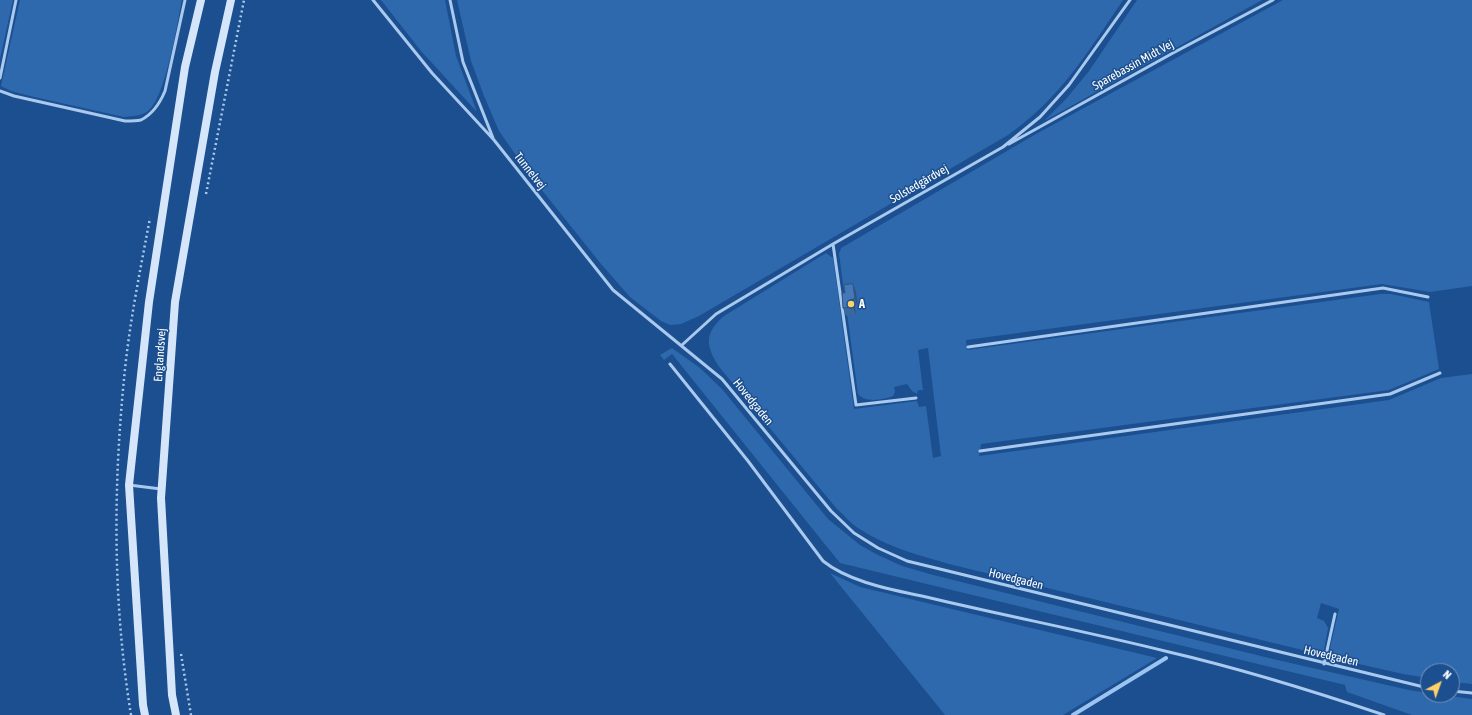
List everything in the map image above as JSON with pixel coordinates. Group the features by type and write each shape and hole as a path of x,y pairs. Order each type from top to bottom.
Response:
{"main road":[{"name":"Englandsvej","path":"145,715 142,697 129,485 149,302 185,67 201,0"},
{"name":"Englandsvej","path":"176,715 172,695 162,490 176,302 215,72 231,0"}],"lane":[{"path":"0,78 16,0"},
{"path":"0,91 14,96 125,121 140,120 151,113 159,104 165,91 185,0"},
{"name":"Tunnelvej","path":"373,0 432,73 494,140 613,290 636,310 682,345"},
{"path":"450,0 463,62 494,140"},
{"name":"Solstedgårdvej","path":"682,345 716,314 833,244 1003,146 1040,117 1069,85 1130,0"},
{"name":"Sparebassin Midt Vej","path":"1003,146 1023,137 1173,53 1273,0"},
{"path":"833,244 856,405 916,398"},
{"path":"968,347 1383,288 1428,297"},
{"name":"Hovedgaden","path":"682,345 722,379 831,512 854,533 878,548 907,561 1324,664 1420,686"},
{"path":"670,364 748,461 823,561 846,576 867,583 1169,652 1287,683 1384,715"},
{"path":"980,451 1390,394 1440,372"},
{"path":"129,485 162,490"},
{"path":"1324,664 1335,614"},
{"path":"1460,692 1472,693"}],"path":[{"path":"205,198 244,0"},
{"path":"181,651 191,715"}],"shaded area":[{"path":"0,0 13,0 0,59"},
{"path":"20,0 182,0 174,42 165,76 160,91 148,111 137,116 124,117 30,96 11,91 1,86"},
{"path":"381,0 445,0 456,56 477,112 421,51"},
{"path":"457,0 1123,0 1070,76 1032,116 1008,135 699,316 681,324 670,325 661,321 630,297 601,264 529,174 499,131 471,61"},
{"path":"1137,0 1262,0 1044,121 1066,99 1089,71"},
{"path":"1283,0 1472,0 1472,286 1430,292 1382,284 966,340 967,350 1380,294 1391,294 1429,302 1439,369 1389,390 981,444 979,456 1389,400 1441,378 1472,374 1472,684 1460,683 1460,663 1420,663 1420,677 1328,657 1339,609 1321,603 1317,618 1324,621 1328,628 1323,655 953,565 892,546 855,526 837,509 720,368 712,354 709,341 710,335 717,323 724,316 826,253 833,258 854,409 917,401 919,407 926,406 933,458 941,456 928,348 918,350 923,390 918,390 917,394 912,391 907,384 894,387 895,392 893,396 884,399 870,400 861,397 858,394 839,254 841,248 1036,134"},
{"path":"672,348 700,368 722,389 828,519 860,545 902,566 1273,659 1420,692 1420,703 1460,703 1460,697 1472,699 1472,715 1412,715 1347,692 1345,685 840,563 672,354 664,360 660,355"},
{"path":"830,573 860,587 1157,658 1063,715 945,715"}],"building":[{"path":"853,284 855,299 852,299 853,307 843,308 842,293 845,293 844,285"}],"waterway":[{"path":"1073,715 1166,658"}],"place":[{"name":"A","path":"851,304"}]}
